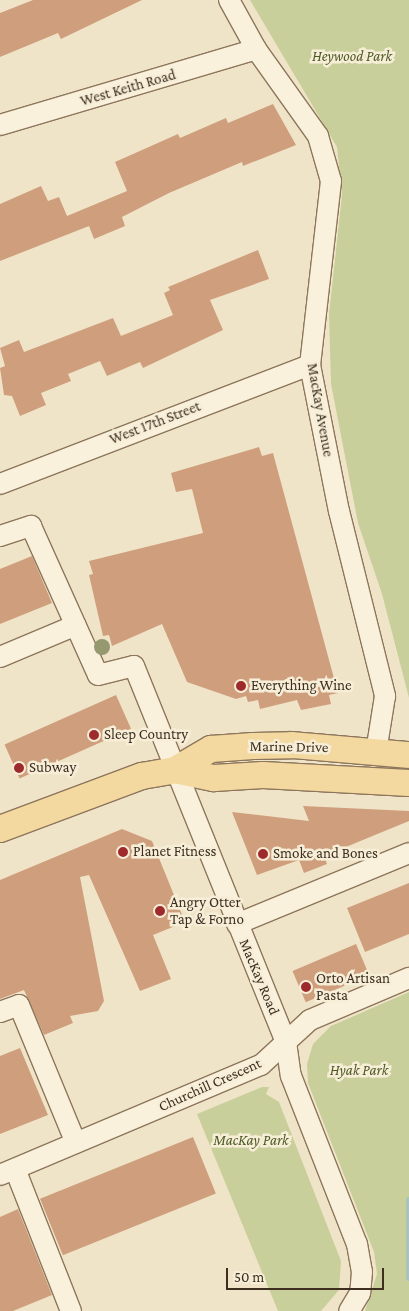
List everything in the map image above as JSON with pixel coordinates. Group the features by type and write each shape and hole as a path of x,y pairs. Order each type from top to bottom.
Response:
{"main road":[{"name":"Marine Drive","path":"0,828 142,776 176,770 211,749 292,745 409,755"},
{"name":"Marine Drive","path":"176,770 214,778 263,775 409,783"}],"street":[{"name":"MacKay Avenue","path":"229,0 256,49 318,136 331,180 310,365 338,511 385,696 376,752"},
{"name":"West Keith Road","path":"0,126 256,49"},
{"name":"West 17th Street","path":"0,484 310,365"},
{"path":"0,536 31,526 76,625 0,657"},
{"name":"MacKay Road","path":"76,625 98,676 134,666 286,1042 291,1076 361,1258 360,1293 349,1311"},
{"path":"237,924 409,853"},
{"name":"Churchill Crescent","path":"7,1172 262,1065 310,1020 409,978"},
{"path":"0,1012 19,1005 76,1143"},
{"path":"7,1172 71,1311"}],"green space":[{"name":"Heywood Park","path":"250,0 409,0 409,698 382,594 358,523 331,384 329,314 342,195 337,147"},
{"name":"Hyak Park","path":"409,992 409,1311 365,1311 377,1274 374,1252 308,1083 307,1064 313,1044 331,1026"},
{"name":"MacKay Park","path":"262,1087 269,1087 266,1094 279,1102 341,1261 339,1290 321,1311 278,1311 197,1114"}],"building":[{"path":"33,0 142,0 61,39 58,33 0,57 0,13"},
{"path":"273,104 296,145 243,166 242,162 169,193 122,217 125,226 94,239 89,226 0,261 0,204 41,186 48,201 59,197 67,216 127,191 115,162 178,134 180,138 226,118 228,123"},
{"path":"258,250 269,279 210,300 223,330 143,368 140,362 107,376 100,361 68,374 71,381 41,393 46,405 20,416 12,396 4,395 0,368 5,366 0,348 19,340 24,352 113,318 121,336 173,315 164,293 170,290 168,287"},
{"path":"259,447 262,456 273,453 338,693 329,695 331,704 301,710 297,700 260,709 258,700 248,702 246,696 236,699 187,682 162,624 112,646 109,635 103,636 89,575 93,574 89,561 203,533 192,489 176,492 171,473"},
{"path":"32,556 52,603 0,624 0,569"},
{"path":"116,695 131,729 20,778 5,745"},
{"path":"303,806 409,811 409,821 324,856 327,864 304,873 299,860 257,875 232,812 309,821"},
{"path":"122,829 152,841 185,922 153,935 171,979 140,991 89,875 80,877 104,1001 98,1011 70,1016 73,1023 44,1035 24,990 0,999 0,880"},
{"path":"409,883 409,934 365,952 347,908"},
{"path":"356,944 369,975 306,1002 292,971"},
{"path":"20,1048 48,1115 0,1134 0,1056"},
{"path":"193,1137 216,1194 63,1255 40,1199"},
{"path":"18,1209 52,1295 13,1311 0,1311 0,1217"}],"waterway":[{"path":"409,1200 409,1278"}],"place":[{"name":"Everything Wine","path":"241,686"},
{"name":"Sleep Country","path":"94,735"},
{"name":"Subway","path":"19,768"},
{"name":"Planet Fitness","path":"123,852"},
{"name":"Smoke and Bones","path":"263,854"},
{"name":"Angry Otter Tap & Forno","path":"160,911"},
{"name":"Orto Artisan Pasta","path":"306,987"}]}
